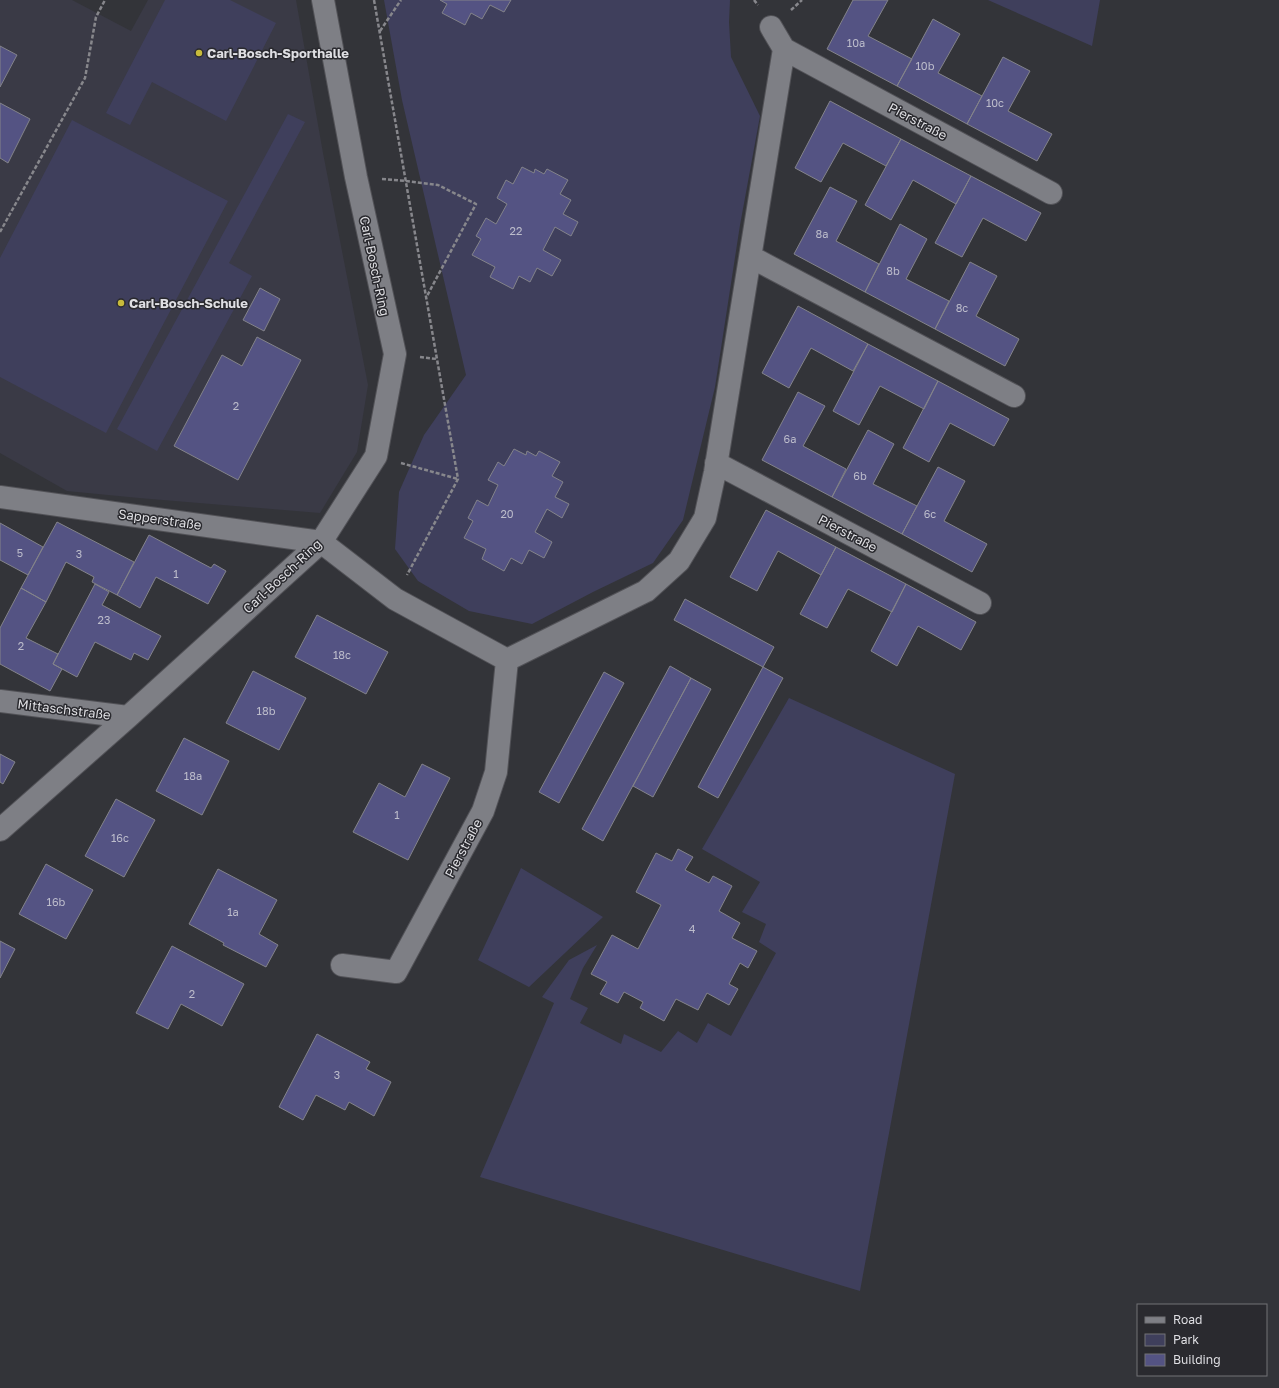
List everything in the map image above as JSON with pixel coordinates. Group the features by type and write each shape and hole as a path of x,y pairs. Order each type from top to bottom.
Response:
{"street":[{"name":"Carl-Bosch-Ring","path":"0,830 128,717 321,542 376,456 395,354 356,177 323,0"},
{"name":"Pierstraße","path":"771,27 784,48 1051,193"},
{"path":"321,542 395,598 507,660 646,591 679,561 705,518 716,463 751,257 784,48"},
{"path":"751,257 1014,396"},
{"name":"Pierstraße","path":"716,463 980,603"},
{"name":"Sapperstraße","path":"0,497 321,542"},
{"name":"Pierstraße","path":"342,965 396,972 400,965 483,811 496,772 507,660"},
{"name":"Mittaschstraße","path":"0,701 128,717"}],"path":[{"path":"0,232 84,78 96,17 105,0"},
{"path":"374,0 458,479 395,598"},
{"path":"380,32 400,0"},
{"path":"356,177 438,185 476,204 426,296"},
{"path":"376,456 458,479"}],"shaded area":[{"name":"Carl-Bosch-Schule","path":"0,0 72,0 131,31 148,0 296,0 323,153 368,385 357,452 320,513 67,491 0,453"}],"green space":[{"name":"Carl-Bosch-Sporthalle","path":"165,0 230,0 276,23 226,121 152,82 130,125 106,113"},
{"path":"384,0 730,0 729,22 731,57 760,116 740,225 715,387 683,520 653,563 532,624 469,611 418,581 395,549 399,492 424,435 466,375 402,100"},
{"path":"988,0 1100,0 1092,46"},
{"path":"288,114 305,122 229,263 252,276 157,451 117,429"},
{"path":"72,120 228,201 106,433 0,377 0,258"},
{"path":"789,698 955,774 860,1291 480,1177 554,1003 542,997 569,960 597,945 583,968 570,999 588,1008 580,1023 621,1044 624,1034 661,1052 678,1031 697,1043 708,1023 731,1036 776,953 759,942 766,924 742,912 760,882 702,849"},
{"path":"521,868 603,917 529,987 478,960"}],"building":[{"path":"440,0 511,0 504,12 490,5 482,19 471,13 465,25 442,13 447,4"},
{"path":"853,0 888,0 868,36 912,59 897,86 827,49"},
{"path":"933,19 960,34 938,73 982,96 967,124 897,86"},
{"path":"0,46 17,55 0,87"},
{"path":"1003,57 1030,71 1008,111 1052,134 1037,161 967,124"},
{"path":"830,101 901,139 886,166 843,143 821,182 795,168"},
{"path":"0,103 30,119 8,163 0,158"},
{"path":"901,139 971,176 956,204 913,180 891,220 865,205"},
{"path":"522,167 534,173 535,169 544,174 547,169 568,180 560,194 571,200 563,214 578,222 571,236 555,227 543,250 561,260 552,276 537,268 530,282 519,276 513,289 490,277 495,267 472,255 481,239 476,236 486,218 496,224 507,204 497,198 506,180 513,184"},
{"path":"971,176 1041,213 1026,241 983,218 962,257 935,243"},
{"path":"830,187 857,201 836,241 879,264 865,292 794,254"},
{"path":"900,224 927,239 906,279 949,301 935,329 865,292"},
{"path":"970,262 997,276 976,316 1019,339 1005,366 935,329"},
{"path":"260,288 280,299 264,331 243,320"},
{"path":"798,306 868,344 853,371 811,348 789,388 762,373"},
{"path":"257,337 301,360 238,480 174,446 222,355 242,366"},
{"path":"868,344 938,381 924,409 880,386 859,425 833,411"},
{"path":"938,381 1009,419 994,446 950,423 929,462 903,448"},
{"path":"798,392 825,406 803,446 846,469 832,497 762,460"},
{"path":"868,430 894,444 873,484 917,506 902,534 832,497"},
{"path":"514,449 526,455 527,451 536,456 539,451 560,462 552,476 563,482 555,497 569,504 562,518 547,509 535,532 552,542 544,558 529,550 522,564 511,558 504,571 482,559 486,549 464,538 473,521 468,518 477,500 488,506 498,485 488,480 498,462 504,466"},
{"path":"938,467 965,481 944,521 987,544 972,572 902,534"},
{"path":"766,510 836,547 821,575 778,551 757,591 730,577"},
{"path":"57,522 134,562 117,595 92,582 94,577 66,562 46,602 21,588"},
{"path":"0,523 43,547 28,575 0,560"},
{"path":"149,535 211,568 214,564 226,571 208,604 156,577 140,608 117,595"},
{"path":"836,547 906,584 892,612 848,589 827,628 800,614"},
{"path":"95,584 109,592 102,605 161,636 148,660 134,653 131,660 95,642 77,677 53,664"},
{"path":"906,584 976,622 961,650 918,626 897,666 871,651"},
{"path":"21,588 46,602 26,638 58,654 53,664 62,669 50,691 0,664 0,628"},
{"path":"685,599 774,647 763,667 674,620"},
{"path":"317,615 388,652 366,694 295,657"},
{"path":"670,666 691,678 603,841 582,829"},
{"path":"763,667 783,678 718,798 698,787"},
{"path":"253,671 306,698 279,750 226,723"},
{"path":"604,672 624,683 559,803 539,792"},
{"path":"691,678 711,689 653,797 633,786"},
{"path":"184,738 229,761 202,815 156,791"},
{"path":"0,754 15,762 3,784 0,782"},
{"path":"422,764 450,778 408,860 353,832 379,783 405,797"},
{"path":"116,799 155,820 124,877 85,856"},
{"path":"678,849 693,857 685,870 709,883 713,876 732,886 719,911 740,923 732,938 757,951 748,968 740,963 729,984 738,989 729,1005 707,993 698,1010 676,999 664,1021 640,1008 643,1002 624,992 618,1003 600,994 607,982 591,974 612,935 638,949 661,905 636,892 656,853 672,861"},
{"path":"46,864 93,890 66,939 19,914"},
{"path":"218,869 277,900 259,934 278,945 266,967 223,945 224,943 189,924"},
{"path":"0,941 15,949 0,978"},
{"path":"172,946 244,984 222,1026 181,1004 168,1029 136,1013"},
{"path":"317,1034 370,1062 366,1069 391,1082 374,1116 349,1102 345,1110 316,1095 303,1120 279,1107"}],"place":[{"name":"Carl-Bosch-Sporthalle","path":"199,53"},
{"name":"Carl-Bosch-Schule","path":"121,303"}]}
